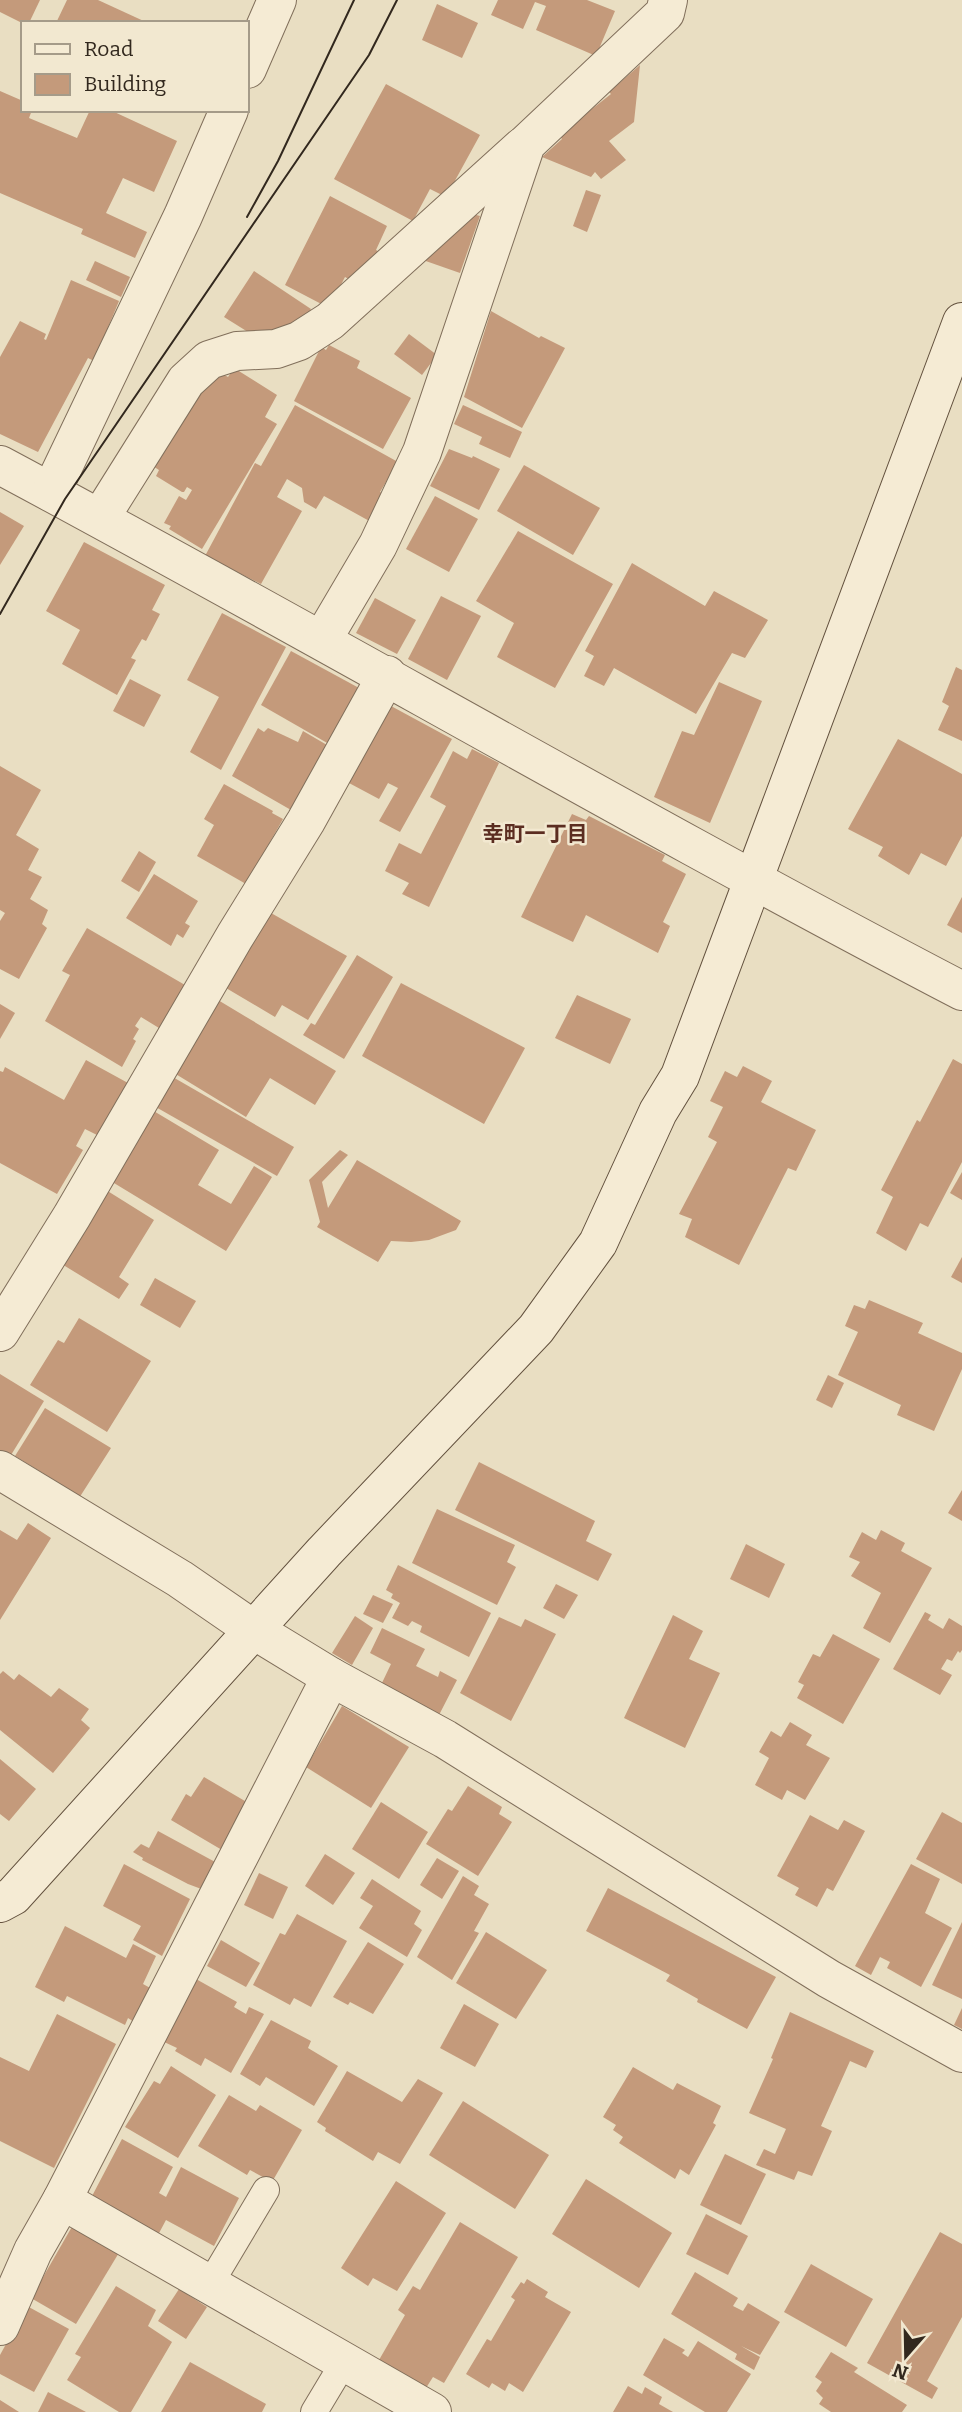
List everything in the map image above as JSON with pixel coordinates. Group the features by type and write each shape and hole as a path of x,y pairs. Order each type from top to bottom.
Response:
{"street":[{"path":"248,67 277,0"},
{"path":"100,519 186,381 209,360 237,351 276,349 299,341 330,321 526,144 665,13 668,0"},
{"path":"51,492 183,216 228,112"},
{"path":"322,640 378,545 422,452 526,144"},
{"path":"0,1903 13,1896 324,1552 536,1329 598,1243 658,1112 680,1076 962,323"},
{"path":"0,465 322,640 752,880 962,991"},
{"path":"0,1332 13,1282 72,1216 235,936 306,821 387,676"},
{"path":"0,1470 180,1579 254,1630 331,1677 445,1739 829,1979 962,2053"},
{"path":"0,2326 33,2252 331,1677"},
{"path":"62,2200 432,2412"}],"lane":[{"path":"210,2284 266,2190"},
{"path":"314,2412 344,2362"}],"building":[{"path":"0,0 40,0 30,21 21,22 0,12"},
{"path":"67,0 98,0 144,21 57,21"},
{"path":"498,0 587,0 615,11 596,56 536,30 546,6 535,2 523,29 491,15"},
{"path":"437,4 478,23 462,58 422,40"},
{"path":"640,65 634,122 609,141 626,160 601,179 595,172 591,177 542,157 562,139 559,135 611,94 609,92"},
{"path":"386,84 480,135 446,197 430,189 413,221 334,179"},
{"path":"0,91 21,100 21,112 31,112 29,118 77,138 89,112 114,112 177,141 154,192 123,178 106,213 147,232 135,258 81,234 83,229 0,193"},
{"path":"586,190 601,195 587,232 573,226"},
{"path":"330,196 387,226 376,250 381,253 358,284 345,277 329,308 285,285"},
{"path":"465,212 480,216 460,273 420,259"},
{"path":"95,261 130,277 121,297 86,280"},
{"path":"254,271 311,309 306,317 314,320 256,337 224,317"},
{"path":"71,280 119,301 94,361 88,358 38,452 0,434 0,357 20,321 46,334 46,340"},
{"path":"491,311 539,338 541,336 565,348 522,428 464,397"},
{"path":"409,334 437,355 422,375 394,354"},
{"path":"329,345 360,361 357,368 411,398 383,449 294,401 321,347 326,350"},
{"path":"234,368 277,395 265,417 277,424 202,549 169,529 171,526 164,523 179,496 186,500 192,490 187,487 182,492 156,476 159,470 148,463 214,369 228,377"},
{"path":"295,405 398,462 380,492 388,496 373,523 324,496 316,509 304,502 302,488 287,479 277,497 302,511 261,584 205,556 255,463 261,466"},
{"path":"463,405 522,432 510,458 479,444 482,437 454,424"},
{"path":"449,449 472,458 473,456 500,469 479,510 430,486"},
{"path":"524,465 600,508 573,555 497,511"},
{"path":"435,496 478,519 449,572 406,549"},
{"path":"0,512 24,526 0,565"},
{"path":"518,531 613,584 555,688 497,657 514,623 476,601"},
{"path":"84,542 165,585 152,610 160,614 146,641 142,639 131,658 136,660 117,695 62,664 80,630 46,611"},
{"path":"632,563 705,606 714,591 768,620 745,658 732,653 696,714 614,668 604,686 584,676 594,656 585,651"},
{"path":"441,596 481,616 447,680 408,659"},
{"path":"375,598 416,620 397,654 356,633"},
{"path":"222,613 286,647 221,770 190,752 219,697 187,680"},
{"path":"291,651 359,688 329,744 261,705"},
{"path":"956,667 962,670 962,741 938,730 949,706 942,702"},
{"path":"130,679 161,695 144,727 113,711"},
{"path":"719,682 762,701 710,823 654,797 682,731 694,735"},
{"path":"391,706 452,739 400,832 379,821 398,788 388,783 379,799 349,783"},
{"path":"258,728 264,732 268,728 298,742 303,731 327,745 291,810 232,776"},
{"path":"898,739 962,774 962,836 946,866 921,853 909,875 878,856 883,847 848,829"},
{"path":"472,749 499,763 429,907 402,894 409,883 385,871 399,843 421,854 446,806 430,797 453,751 467,759"},
{"path":"0,766 41,790 16,835 39,849 28,870 42,877 30,899 48,910 42,924 47,928 19,979 0,969 0,921 5,913 0,910"},
{"path":"224,784 283,819 246,884 197,856 214,825 204,819"},
{"path":"572,814 586,820 589,816 665,855 662,861 686,874 663,922 670,926 658,953 586,915 573,942 521,917"},
{"path":"139,851 156,862 139,892 121,881"},
{"path":"154,874 198,901 185,923 190,926 183,938 177,934 171,946 126,918"},
{"path":"962,897 962,933 947,925"},
{"path":"271,913 347,956 308,1020 282,1005 275,1017 226,988"},
{"path":"87,928 185,985 159,1028 141,1017 135,1026 139,1029 133,1039 136,1041 122,1067 45,1021 70,975 62,971"},
{"path":"357,955 393,977 344,1059 303,1035 311,1023 315,1025"},
{"path":"401,983 525,1048 484,1124 362,1056"},
{"path":"577,995 631,1019 610,1064 555,1038"},
{"path":"218,1000 336,1071 315,1105 270,1078 246,1117 174,1073"},
{"path":"0,1004 15,1013 0,1039"},
{"path":"953,1059 962,1064 962,1162 928,1227 920,1223 906,1251 876,1233 893,1197 881,1190 917,1120 920,1122"},
{"path":"86,1060 128,1083 97,1135 85,1129 76,1146 83,1150 57,1194 0,1163 0,1071 3,1072 5,1067 64,1100"},
{"path":"743,1066 772,1081 761,1102 816,1130 796,1171 788,1168 739,1265 685,1237 692,1219 679,1214 717,1142 708,1137 723,1107 710,1101 725,1071 737,1077"},
{"path":"171,1076 294,1147 277,1176 154,1106"},
{"path":"152,1110 219,1150 198,1185 231,1204 254,1166 272,1177 226,1251 109,1180"},
{"path":"340,1150 348,1155 322,1182 328,1208 357,1160 461,1221 456,1230 429,1240 391,1241 378,1262 317,1227 320,1222 309,1180"},
{"path":"962,1172 962,1200 950,1193"},
{"path":"106,1190 154,1220 119,1277 129,1284 119,1299 60,1263"},
{"path":"962,1257 962,1283 951,1277"},
{"path":"155,1278 196,1301 180,1328 140,1305"},
{"path":"869,1300 923,1323 918,1333 962,1353 962,1369 934,1431 897,1415 901,1405 838,1375 858,1332 845,1326 854,1305 865,1309"},
{"path":"79,1318 151,1361 107,1432 30,1385 58,1340 64,1343"},
{"path":"0,1374 44,1401 8,1460 0,1455"},
{"path":"828,1375 844,1383 832,1408 816,1400"},
{"path":"45,1408 111,1448 74,1506 57,1494 62,1485 15,1456"},
{"path":"479,1462 595,1521 586,1541 612,1554 598,1581 455,1510"},
{"path":"962,1490 962,1521 948,1513"},
{"path":"437,1509 515,1545 507,1562 516,1567 497,1605 412,1563"},
{"path":"28,1523 51,1538 0,1620 0,1530 17,1540"},
{"path":"881,1530 905,1543 901,1551 932,1568 890,1643 863,1628 881,1593 851,1576 860,1562 849,1557 862,1532 876,1540"},
{"path":"746,1544 785,1564 769,1598 730,1579"},
{"path":"398,1565 491,1613 469,1657 420,1632 422,1626 412,1621 408,1626 392,1618 400,1603 391,1598 393,1594 386,1590"},
{"path":"556,1584 578,1595 564,1619 543,1608"},
{"path":"373,1595 393,1604 383,1623 363,1614"},
{"path":"925,1612 931,1615 928,1620 943,1629 949,1618 962,1626 962,1650 960,1653 958,1651 952,1661 947,1659 941,1669 952,1675 940,1695 893,1669"},
{"path":"673,1615 703,1631 689,1659 720,1673 685,1748 624,1718"},
{"path":"355,1616 373,1628 352,1665 332,1653"},
{"path":"499,1617 521,1627 525,1619 556,1634 511,1721 460,1693"},
{"path":"382,1628 425,1649 416,1666 438,1677 440,1671 457,1680 439,1715 381,1685 391,1664 370,1653"},
{"path":"833,1634 880,1659 843,1724 797,1698 804,1685 798,1682 813,1654 820,1657"},
{"path":"3,1671 14,1680 19,1674 51,1697 59,1688 89,1709 81,1720 90,1728 53,1773 0,1730 0,1674"},
{"path":"342,1706 409,1747 371,1808 306,1767"},
{"path":"790,1722 812,1735 806,1745 830,1758 805,1800 787,1790 782,1800 755,1785 769,1758 759,1752 771,1731 781,1737"},
{"path":"0,1759 36,1789 9,1821 0,1814"},
{"path":"204,1777 250,1804 222,1850 171,1820 186,1794 191,1797"},
{"path":"468,1786 502,1807 499,1814 512,1822 478,1876 426,1844 448,1809 452,1811"},
{"path":"381,1802 428,1832 399,1879 352,1849"},
{"path":"942,1812 962,1823 962,1884 916,1859"},
{"path":"810,1815 838,1830 844,1820 865,1831 833,1891 827,1888 817,1907 795,1895 799,1888 777,1876"},
{"path":"158,1831 217,1863 204,1890 142,1860 143,1858 133,1852 141,1844 149,1848"},
{"path":"325,1854 355,1873 333,1905 305,1886"},
{"path":"437,1858 459,1871 442,1899 420,1885"},
{"path":"124,1864 190,1899 162,1956 133,1940 141,1926 103,1906"},
{"path":"911,1864 940,1879 925,1913 952,1928 921,1987 887,1968 890,1962 880,1957 871,1975 855,1966"},
{"path":"259,1873 288,1887 273,1919 244,1905"},
{"path":"463,1876 479,1886 474,1895 489,1904 474,1931 479,1933 452,1980 417,1957"},
{"path":"372,1879 421,1911 414,1924 422,1930 407,1957 359,1928 373,1906 360,1898"},
{"path":"608,1888 776,1977 747,2029 697,2002 698,1999 666,1981 670,1975 586,1931"},
{"path":"297,1914 347,1941 311,2007 294,1998 290,2005 253,1985 280,1933 285,1935"},
{"path":"962,1922 962,1999 932,1985"},
{"path":"65,1926 126,1958 133,1944 156,1956 143,1984 152,1989 134,2022 128,2018 125,2025 67,1996 64,2002 35,1987"},
{"path":"486,1932 547,1970 516,2019 456,1983"},
{"path":"221,1940 260,1963 246,1987 207,1966"},
{"path":"368,1942 404,1964 373,2014 333,1997"},
{"path":"196,1979 237,2002 234,2007 246,2014 249,2007 264,2014 231,2073 205,2058 201,2066 175,2051 177,2048 162,2041"},
{"path":"464,2004 499,2024 475,2067 440,2048"},
{"path":"962,2008 962,2029 954,2025"},
{"path":"790,2012 874,2051 866,2068 850,2061 821,2126 832,2131 812,2176 798,2171 794,2180 756,2165 764,2149 775,2154 786,2129 749,2113"},
{"path":"57,2014 116,2044 54,2168 0,2141 0,2057 29,2071"},
{"path":"271,2020 311,2041 308,2048 338,2066 314,2106 266,2077 260,2086 240,2074"},
{"path":"171,2066 216,2095 178,2158 125,2127 154,2081 160,2084"},
{"path":"633,2067 673,2090 677,2083 721,2106 713,2123 716,2125 689,2175 680,2169 675,2179 619,2143 623,2137 613,2130 616,2125 603,2117"},
{"path":"347,2071 402,2102 418,2079 443,2093 400,2164 378,2152 373,2161 325,2131 326,2128 317,2122"},
{"path":"229,2095 256,2111 260,2105 302,2130 272,2182 250,2170 247,2175 198,2146"},
{"path":"463,2101 549,2155 515,2209 429,2155"},
{"path":"122,2139 173,2167 159,2193 166,2197 181,2167 239,2198 214,2246 166,2220 158,2235 91,2198"},
{"path":"725,2154 766,2174 741,2225 700,2205"},
{"path":"586,2179 672,2233 639,2288 552,2234"},
{"path":"396,2181 446,2213 397,2291 373,2278 368,2286 341,2268"},
{"path":"706,2214 748,2236 728,2275 686,2254"},
{"path":"77,2218 123,2246 76,2324 31,2298"},
{"path":"460,2222 518,2257 444,2383 433,2377 426,2388 379,2360 405,2315 398,2310 413,2286 420,2290"},
{"path":"940,2232 962,2244 962,2317 927,2381 938,2388 932,2399 867,2363"},
{"path":"811,2264 873,2299 846,2347 784,2312"},
{"path":"695,2272 738,2298 733,2306 743,2311 748,2303 780,2322 760,2355 741,2346 760,2357 754,2370 735,2359 737,2354 671,2314"},
{"path":"527,2279 548,2292 545,2297 571,2312 523,2392 509,2383 505,2391 492,2383 489,2388 466,2374 487,2339 491,2341 515,2300 511,2297 521,2282 524,2284"},
{"path":"116,2286 156,2310 148,2326 172,2342 131,2412 119,2412 67,2380 81,2357 75,2354"},
{"path":"179,2289 207,2307 186,2339 158,2321"},
{"path":"27,2306 69,2329 34,2392 0,2374 0,2355"},
{"path":"664,2338 685,2350 682,2353 688,2357 698,2341 751,2374 727,2412 705,2412 643,2375"},
{"path":"831,2352 858,2368 854,2372 907,2405 902,2412 831,2412 819,2404 823,2398 816,2391 822,2382 815,2377"},
{"path":"190,2362 266,2404 262,2412 161,2412"},
{"path":"628,2386 642,2394 645,2387 662,2397 659,2404 673,2412 613,2412"},
{"path":"48,2392 86,2412 38,2412"},
{"path":"0,2400 19,2412 0,2412"}],"tram line":[{"path":"247,217 278,161 354,0"},
{"path":"0,614 65,499 369,55 397,0"}],"district":[{"name":"幸町一丁目","path":"535,834"}]}
